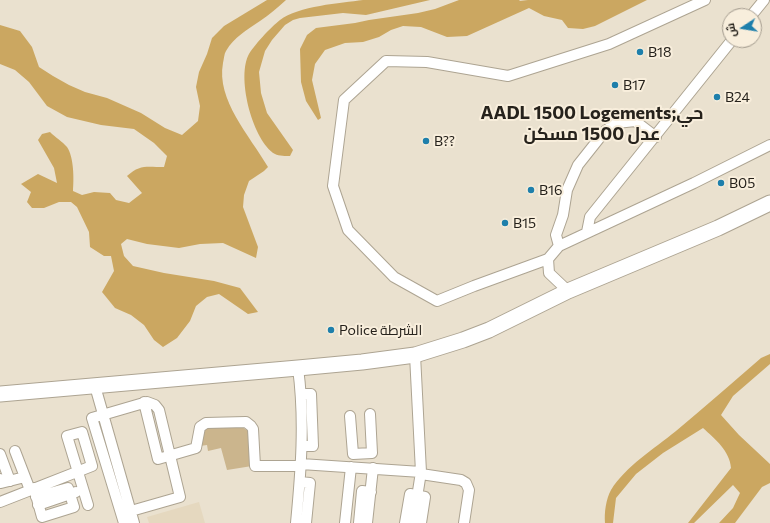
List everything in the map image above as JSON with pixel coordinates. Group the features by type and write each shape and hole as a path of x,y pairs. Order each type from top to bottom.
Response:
{"street":[{"path":"705,0 609,44 508,76 427,62 386,61 344,100 333,186 348,230 394,278 437,302 503,275 548,259 559,246 694,183 770,145"},
{"path":"758,8 764,0"},
{"path":"587,232 590,217 656,137 726,48"},
{"path":"559,246 556,235 563,215 568,190 578,166 605,132 617,123 635,121 656,137"},
{"path":"0,394 362,362 415,355 489,330 568,291 718,228 770,203"},
{"path":"548,259 549,273 568,291"},
{"path":"413,523 421,473 415,355"},
{"path":"296,523 302,446 301,394 298,368"},
{"path":"95,386 134,523"},
{"path":"124,523 92,418 144,402 158,459 196,448 200,427 206,422 246,422 253,429 255,466 301,465 373,468 421,473 461,480 466,483 469,490 464,523"},
{"path":"350,416 353,454 363,454 372,453 370,414"},
{"path":"15,451 25,477 35,495"},
{"path":"0,454 5,480 25,477"},
{"path":"363,454 363,468"},
{"path":"131,510 180,497 170,456"},
{"path":"345,523 351,467"},
{"path":"367,523 373,468"},
{"path":"35,495 78,471 88,505"},
{"path":"300,482 310,483 306,523"},
{"path":"0,502 35,495 70,495 83,490"},
{"path":"359,523 362,492 370,492"},
{"path":"405,523 410,494 426,497 421,523"}],"shaded area":[{"path":"267,0 286,0 270,14 241,34 229,46 225,54 222,77 229,104 268,167 249,181 244,195 243,207 258,247 256,258 223,243 200,244 179,248 147,244 127,239 121,244 124,256 133,266 164,273 214,281 240,288 258,312 248,314 219,294 207,297 196,306 190,321 177,338 163,347 154,340 144,325 131,315 115,308 102,292 114,271 111,256 104,256 90,247 89,232 77,207 71,202 59,202 44,208 32,208 27,202 31,192 21,184 38,174 57,183 54,168 38,140 42,134 50,132 67,147 71,156 73,168 73,191 82,195 94,192 110,193 116,200 129,203 142,193 127,176 140,168 164,167 167,156 154,143 134,129 101,125 67,117 47,106 29,82 15,70 0,64 0,25 20,31 32,47 39,67 53,76 85,92 107,98 141,113 165,128 182,135 198,121 200,106 196,87 199,72 212,38 224,26"},
{"path":"363,0 430,0 366,15 343,13 300,18 285,25 265,51 259,72 261,93 267,113 293,150 290,156 280,156 275,154 267,147 260,137 249,109 244,80 248,56 267,32 288,15 308,8"},
{"path":"459,0 647,0 595,26 583,29 568,28 562,20 544,16 529,8 467,36 447,37 421,27 403,26 391,30 379,37 363,42 345,43 325,50 315,64 312,80 321,118 318,120 306,101 301,82 300,49 307,35 316,28 418,13 435,9"},
{"path":"770,354 770,364 733,396 721,415 739,435 770,464 770,483 762,487 735,523 719,523 733,508 740,493 733,485 694,523 688,523 731,468 725,451 703,428 663,453 636,474 616,498 613,523 605,523 606,506 609,494 624,473 668,438 761,358"},
{"path":"242,427 248,431 252,466 227,470 221,448 208,451 207,445 200,446 204,428"},
{"path":"199,502 205,523 149,523 147,517"}],"place":[{"name":"B18","path":"640,52"},
{"name":"B17","path":"615,85"},
{"name":"B24","path":"717,97"},
{"name":"B??","path":"426,141"},
{"name":"B05","path":"721,183"},
{"name":"B16","path":"531,190"},
{"name":"B15","path":"505,223"},
{"name":"Police الشرطة","path":"331,330"}],"district":[{"name":"AADL 1500 Logements;حي عدل 1500 مسكن","path":"592,123"}]}
